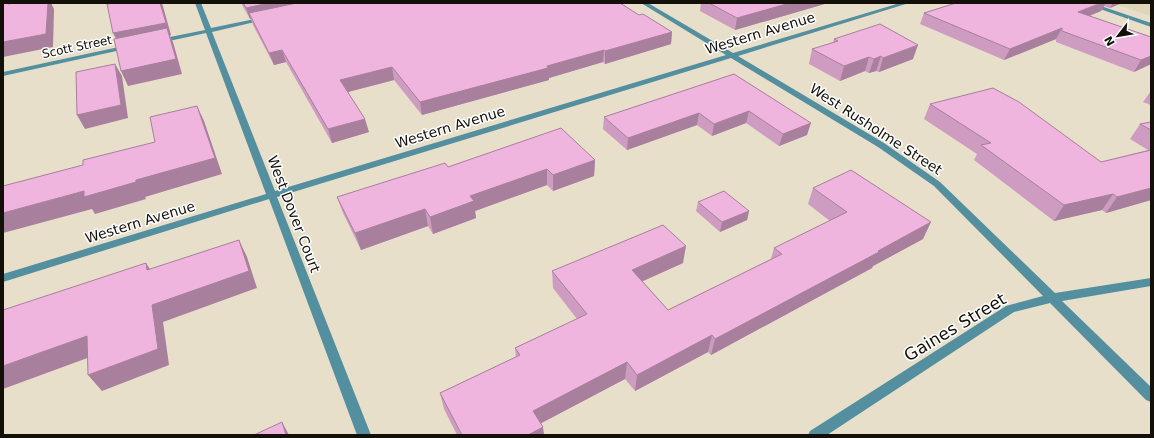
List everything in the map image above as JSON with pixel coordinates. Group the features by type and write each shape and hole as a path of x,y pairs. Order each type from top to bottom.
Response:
{"street":[{"name":"West Dover Court","path":"198,3 364,435"},
{"name":"West Rusholme Street","path":"644,3 881,145 937,184 1151,396"},
{"name":"Western Avenue","path":"3,278 906,3"},
{"path":"1086,3 1151,25"},
{"path":"156,42 269,18"},
{"name":"Scott Street","path":"3,74 133,46"},
{"name":"Gaines Street","path":"815,435 1010,309 1052,298 1151,282"}],"shaded area":[{"path":"1112,3 1151,3 1151,16"}],"building":[{"path":"3,3 48,3 46,34 3,42"},
{"path":"160,3 166,23 113,33 107,4"},
{"path":"243,3 269,3 246,8"},
{"path":"297,3 620,3 639,15 643,14 672,32 547,66 548,68 420,102 392,67 340,80 365,119 328,129 282,50 269,53 249,13"},
{"path":"709,3 790,3 737,18"},
{"path":"956,3 1101,3 1078,12 1151,37 1151,56 1141,60 1062,31 1062,28 1010,49 924,13"},
{"path":"880,24 918,45 883,58 881,56 874,59 869,57 844,66 812,49 838,41 834,39"},
{"path":"167,28 176,59 121,71 114,39"},
{"path":"115,64 121,105 77,115 76,72"},
{"path":"734,74 811,123 783,134 749,111 714,124 699,113 628,138 604,117"},
{"path":"993,88 1019,102 1101,162 1151,150 1151,188 1117,197 1113,194 1064,205 981,145 991,143 930,104"},
{"path":"197,106 215,158 136,180 136,182 84,197 84,191 3,213 3,186 83,165 83,160 155,142 150,117"},
{"path":"1151,122 1151,130 1140,124"},
{"path":"561,128 595,160 553,175 547,169 470,196 474,201 430,217 425,209 355,233 337,197 445,163 448,167"},
{"path":"851,170 931,222 878,251 879,252 715,339 712,335 637,375 627,362 533,411 543,427 528,435 462,435 440,393 520,355 515,348 587,314 552,271 663,225 686,246 632,270 668,310 782,254 774,248 847,212 813,188"},
{"path":"724,191 749,211 722,222 698,202"},
{"path":"239,240 249,271 152,305 158,349 88,375 87,336 3,366 3,310 146,263 147,270"},
{"path":"282,422 286,435 254,435"}]}
